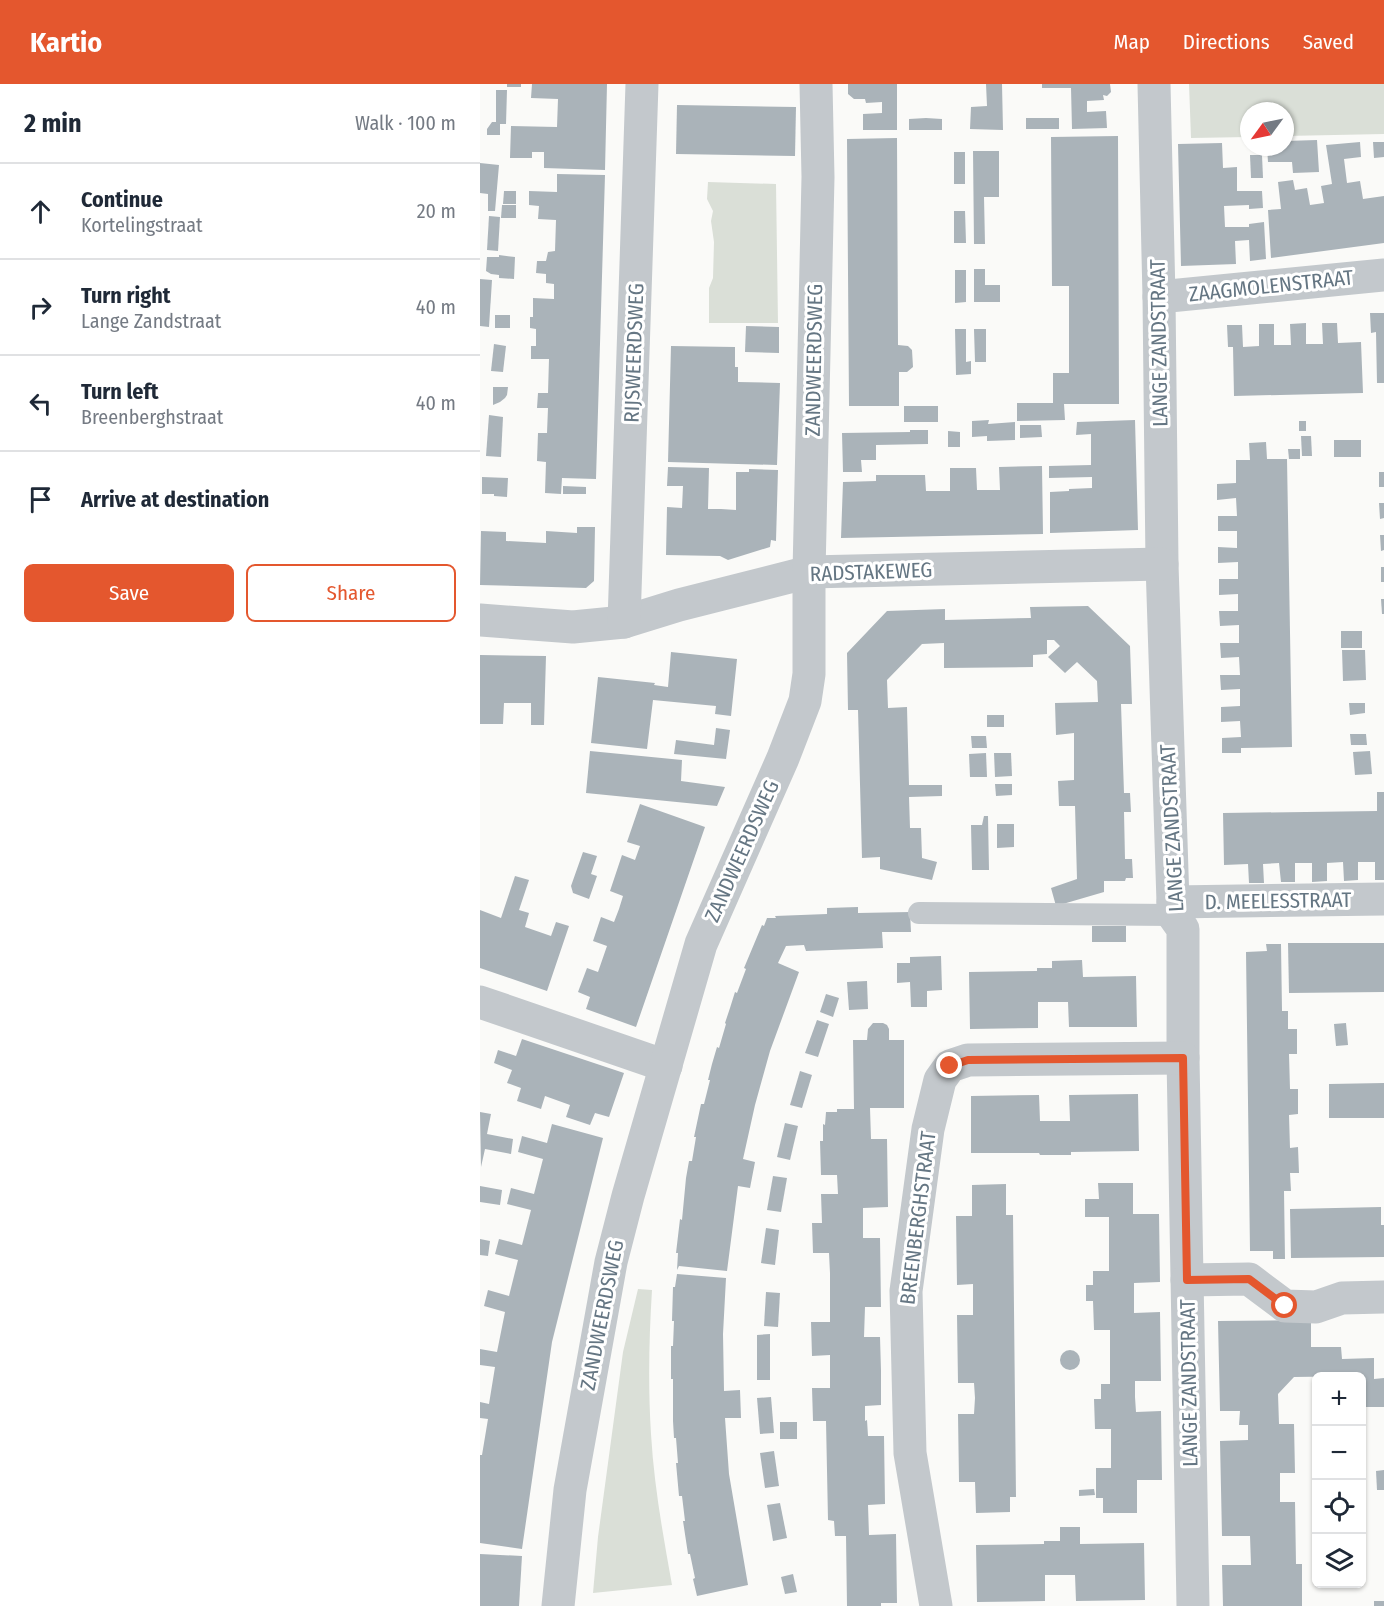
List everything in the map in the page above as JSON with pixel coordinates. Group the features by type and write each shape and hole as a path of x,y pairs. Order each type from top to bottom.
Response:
{"street":[{"name":"RIJSWEERDSWEG","path":"624,622 642,84"},
{"name":"ZANDWEERDSWEG","path":"558,1606 570,1490 611,1262 628,1196 701,944 783,758 805,701 809,674 809,572 819,177 816,84"},
{"name":"LANGE ZANDSTRAAT","path":"1154,84 1162,564 1173,909 1183,929 1183,1058 1193,1606"},
{"name":"ZAAGMOLENSTRAAT","path":"1159,297 1384,275"},
{"name":"RADSTAKEWEG","path":"480,620 573,627 624,622 679,605 809,572 1162,564"},
{"name":"D. MEELESSTRAAT","path":"1173,909 1384,899"},
{"path":"480,1002 666,1066"},
{"name":"BREENBERGHSTRAAT","path":"936,1606 910,1454 906,1291 928,1129 940,1080 950,1066 968,1060 1183,1058"},
{"path":"1187,1280 1249,1279 1285,1306 1316,1307 1342,1298 1384,1297"}],"lane":[{"path":"919,913 1173,909"}],"shaded area":[{"path":"1189,84 1384,84 1384,134 1294,136 1294,102 1240,102 1240,137 1191,138"},
{"path":"708,182 776,184 778,323 709,323 709,288 713,278 714,242 711,221 713,211 707,199"},
{"path":"638,1289 652,1290 649,1398 652,1453 672,1585 593,1593 598,1537 623,1352"}],"building":[{"path":"507,84 521,84 521,87 507,87"},
{"path":"532,84 607,84 605,170 544,168 544,152 532,152 532,158 510,158 511,126 557,127 558,99 531,98"},
{"path":"848,84 897,84 897,130 863,130 863,114 882,113 882,102 866,103 865,99 854,99 848,94"},
{"path":"986,84 1002,84 1003,130 970,129 971,107 987,106"},
{"path":"1042,84 1110,84 1111,92 1107,96 1103,95 1104,100 1087,101 1087,112 1106,111 1107,128 1072,129 1071,88 1042,88"},
{"path":"496,90 507,90 506,124 500,124 500,135 487,135 487,129 492,122 496,122"},
{"path":"677,105 796,107 795,156 676,154"},
{"path":"1026,118 1059,118 1059,129 1026,129"},
{"path":"909,119 942,119 942,130 909,130"},
{"path":"1118,136 1119,404 1064,404 1065,420 1017,421 1017,403 1053,403 1053,373 1069,373 1069,286 1052,286 1051,137"},
{"path":"897,138 898,345 908,346 912,350 913,367 907,372 899,372 899,406 849,406 847,139"},
{"path":"1317,140 1319,172 1293,173 1292,162 1268,162 1268,156 1294,156 1294,141"},
{"path":"1360,142 1361,157 1344,159 1347,183 1360,181 1363,199 1384,196 1384,243 1271,258 1268,210 1281,209 1278,182 1293,180 1295,190 1307,188 1310,205 1324,203 1321,186 1332,184 1326,145"},
{"path":"1373,142 1384,142 1384,157 1374,158"},
{"path":"1222,143 1223,168 1237,167 1237,191 1262,191 1263,208 1249,209 1249,205 1224,206 1225,227 1249,227 1249,224 1264,222 1266,259 1250,261 1249,240 1235,241 1236,264 1181,266 1178,144"},
{"path":"973,151 999,151 999,197 984,197 985,244 974,244"},
{"path":"954,152 965,152 965,184 954,184"},
{"path":"1250,156 1262,156 1263,178 1251,178"},
{"path":"480,163 499,165 495,211 488,211 488,194 480,193"},
{"path":"557,174 605,175 596,479 562,478 561,494 545,493 546,462 537,461 538,433 547,433 548,408 537,408 538,393 548,393 549,359 531,359 531,346 536,346 536,329 530,328 530,317 533,317 533,298 554,299 554,284 546,283 546,274 536,273 537,261 546,261 548,252 555,251 556,220 538,219 539,206 529,205 529,191 557,192"},
{"path":"504,191 516,191 516,204 503,204"},
{"path":"502,205 516,205 516,218 501,218"},
{"path":"954,211 965,211 966,243 954,243"},
{"path":"489,216 500,217 498,251 487,250"},
{"path":"499,255 515,257 514,279 499,278 499,275 486,271 487,257 499,257"},
{"path":"974,269 985,269 985,285 1000,285 1000,302 974,302"},
{"path":"955,270 966,270 966,302 955,303"},
{"path":"480,279 492,280 489,327 480,326"},
{"path":"1370,313 1384,313 1384,383 1377,383 1376,332 1371,333"},
{"path":"495,315 510,315 510,328 495,328"},
{"path":"1306,323 1306,344 1323,344 1322,323 1337,323 1338,343 1361,342 1363,393 1234,396 1233,347 1228,347 1227,325 1242,325 1243,347 1259,346 1259,324 1274,324 1274,345 1291,345 1290,324"},
{"path":"746,326 779,327 779,353 745,352"},
{"path":"955,329 966,329 966,362 971,361 971,374 956,375"},
{"path":"974,329 986,329 986,362 975,362"},
{"path":"494,344 506,346 503,372 491,371"},
{"path":"671,346 735,347 738,382 780,383 777,465 668,462"},
{"path":"493,387 508,387 505,398 493,405"},
{"path":"904,406 938,406 938,422 904,422"},
{"path":"489,415 503,417 501,457 486,456"},
{"path":"989,420 988,424 1015,422 1015,440 987,441 987,436 972,437 972,421"},
{"path":"1135,420 1138,530 1050,533 1050,492 1092,488 1092,477 1049,478 1049,466 1091,465 1091,434 1076,435 1077,422"},
{"path":"1299,421 1306,421 1306,431 1299,431"},
{"path":"1020,425 1041,425 1042,437 1020,438"},
{"path":"910,430 928,430 928,444 876,445 876,460 861,460 862,472 843,472 842,433 910,432"},
{"path":"948,431 960,432 960,447 948,447"},
{"path":"1301,436 1311,436 1312,456 1302,456"},
{"path":"1334,440 1361,440 1361,457 1334,457"},
{"path":"1266,442 1267,459 1287,459 1292,747 1241,748 1241,753 1222,753 1222,738 1241,737 1240,721 1221,722 1221,707 1240,706 1240,689 1221,690 1220,675 1240,675 1239,657 1221,658 1220,643 1239,643 1239,625 1220,626 1219,611 1238,611 1238,594 1219,595 1219,579 1238,579 1238,562 1218,563 1218,547 1237,548 1237,531 1218,531 1218,516 1237,516 1236,498 1217,500 1217,484 1236,483 1236,460 1250,460 1249,443"},
{"path":"1288,449 1300,449 1300,459 1289,459"},
{"path":"1042,466 1043,534 841,538 843,482 876,481 876,475 925,475 926,491 950,491 950,468 976,468 977,490 1000,490 999,467"},
{"path":"668,467 709,468 708,509 736,510 736,472 749,472 749,469 778,470 776,541 771,540 770,547 728,560 720,556 666,555 667,507 682,508 683,486 667,486"},
{"path":"1379,472 1384,472 1384,487 1379,487"},
{"path":"482,477 508,478 507,497 482,494"},
{"path":"563,486 586,487 586,494 563,494"},
{"path":"1379,503 1384,503 1384,518 1380,519"},
{"path":"577,527 595,527 594,581 586,588 480,585 481,531 506,532 506,541 546,543 546,531 577,533"},
{"path":"1380,535 1384,535 1384,550 1381,551"},
{"path":"1381,567 1384,567 1384,582 1381,582"},
{"path":"1381,599 1384,599 1384,614 1382,614"},
{"path":"1088,606 1130,646 1132,704 1121,704 1124,793 1130,793 1131,812 1124,812 1125,859 1132,859 1133,878 1126,878 1125,881 1104,881 1104,892 1056,906 1051,888 1077,879 1075,806 1059,806 1058,781 1074,780 1074,733 1056,735 1055,703 1098,702 1097,681 1077,662 1065,673 1048,657 1060,646 1054,640 1047,640 1047,654 1033,655 1033,667 944,668 944,643 922,644 887,680 888,708 907,707 909,785 942,785 942,796 909,797 910,828 921,828 922,858 937,862 932,880 880,869 880,857 862,858 858,710 848,710 847,653 887,611 945,609 945,620 1031,618 1030,607"},
{"path":"1341,631 1362,631 1362,648 1341,648"},
{"path":"1342,650 1365,650 1366,680 1343,681"},
{"path":"671,652 737,659 731,716 715,714 716,706 653,700 647,749 591,743 598,677 655,683 654,685 668,687"},
{"path":"480,655 546,656 544,725 531,725 531,703 504,703 503,724 480,724"},
{"path":"1349,703 1365,703 1365,713 1350,715"},
{"path":"987,715 1004,715 1004,727 987,727"},
{"path":"716,728 730,730 726,759 674,754 676,740 714,745"},
{"path":"1350,734 1366,734 1367,745 1351,745"},
{"path":"971,736 986,736 987,748 972,748"},
{"path":"590,751 682,760 681,781 725,787 717,806 586,793"},
{"path":"1370,751 1372,774 1355,775 1353,752"},
{"path":"986,753 987,777 970,777 969,754"},
{"path":"994,753 1011,753 1012,776 995,777"},
{"path":"995,784 1012,784 1012,795 996,796"},
{"path":"1377,792 1384,792 1384,880 1375,880 1375,862 1358,862 1358,880 1344,881 1343,862 1327,863 1327,881 1312,882 1312,863 1295,863 1295,882 1281,882 1279,863 1263,864 1264,883 1249,883 1248,864 1224,865 1223,813 1377,811"},
{"path":"640,804 705,827 636,1027 586,1009 590,997 578,992 587,968 598,972 607,946 593,941 601,917 614,922 619,909 623,896 610,891 622,855 635,860 640,846 627,842"},
{"path":"984,816 988,816 989,870 972,870 971,825 982,825"},
{"path":"997,824 1014,824 1014,847 997,848"},
{"path":"583,852 597,856 591,874 597,876 589,899 573,893 571,886"},
{"path":"515,876 529,880 519,910 529,913 525,927 551,936 556,922 569,926 547,991 480,968 480,910 501,918"},
{"path":"858,907 858,913 910,912 911,932 882,932 883,948 806,951 804,945 786,946 778,963 799,972 770,1051 755,1105 743,1159 755,1162 750,1188 738,1186 727,1271 679,1266 677,1270 678,1253 676,1253 680,1219 682,1220 686,1178 689,1161 692,1161 701,1104 704,1104 712,1064 735,992 737,993 746,969 744,968 762,925 764,926 767,918 776,918 775,916 827,914 827,908"},
{"path":"1092,926 1126,926 1126,942 1092,942"},
{"path":"1288,943 1384,943 1384,992 1289,993"},
{"path":"1266,944 1281,944 1282,1011 1288,1011 1288,1029 1297,1029 1297,1054 1289,1054 1290,1089 1298,1089 1298,1114 1289,1115 1290,1148 1298,1147 1299,1173 1290,1173 1291,1191 1284,1191 1285,1259 1273,1259 1273,1251 1250,1251 1246,952 1267,951"},
{"path":"941,956 942,990 927,991 927,1007 911,1007 910,982 897,983 897,963 910,963 910,957"},
{"path":"1082,960 1083,977 1136,976 1137,1027 1069,1027 1068,1002 1038,1002 1038,1028 970,1029 969,972 1037,971 1037,968 1052,968 1052,961"},
{"path":"867,981 868,1009 849,1010 847,982"},
{"path":"826,994 839,998 833,1017 820,1012"},
{"path":"817,1020 829,1024 818,1057 805,1053"},
{"path":"873,1023 887,1025 889,1040 904,1040 904,1108 870,1108 871,1139 887,1139 888,1207 863,1208 863,1238 880,1238 881,1307 865,1307 864,1337 880,1337 881,1405 865,1406 865,1421 867,1420 868,1436 884,1436 885,1504 868,1505 869,1535 896,1534 897,1603 881,1603 881,1606 847,1606 846,1536 835,1536 834,1521 828,1520 826,1421 813,1421 812,1388 830,1388 830,1355 812,1356 811,1322 830,1322 830,1273 829,1253 813,1253 812,1223 822,1223 821,1194 838,1194 837,1175 821,1175 820,1141 823,1141 826,1112 837,1112 837,1109 854,1109 853,1040 867,1040 868,1029"},
{"path":"1346,1023 1348,1045 1336,1046 1334,1024"},
{"path":"522,1039 624,1073 609,1117 595,1113 590,1125 566,1117 570,1105 545,1096 541,1109 517,1101 521,1088 507,1083 512,1070 494,1063 498,1050 516,1056"},
{"path":"800,1071 812,1075 802,1108 790,1105"},
{"path":"1384,1083 1384,1118 1329,1118 1329,1084"},
{"path":"1138,1094 1139,1151 1071,1152 1071,1155 971,1153 971,1096 1039,1095 1040,1121 1070,1121 1069,1095"},
{"path":"480,1112 491,1114 487,1134 513,1139 511,1154 485,1149 481,1167"},
{"path":"785,1123 798,1126 790,1160 777,1157"},
{"path":"552,1124 603,1138 552,1342 522,1549 480,1543 480,1455 482,1455 488,1419 480,1418 480,1402 489,1404 495,1367 480,1365 480,1349 497,1352 505,1312 484,1306 488,1290 509,1296 518,1260 495,1254 499,1239 522,1245 531,1210 507,1204 511,1188 534,1194 543,1159 518,1152 522,1136 547,1143"},
{"path":"773,1176 787,1178 781,1212 767,1210"},
{"path":"1098,1183 1133,1183 1133,1214 1159,1214 1160,1282 1134,1283 1134,1313 1160,1312 1161,1381 1135,1381 1135,1397 1136,1412 1161,1411 1162,1480 1137,1480 1137,1513 1103,1513 1103,1498 1096,1498 1096,1468 1111,1468 1111,1429 1095,1429 1094,1399 1101,1399 1101,1384 1110,1384 1110,1330 1094,1330 1093,1301 1086,1301 1086,1285 1093,1285 1093,1271 1109,1271 1109,1217 1085,1217 1085,1199 1099,1199"},
{"path":"1006,1184 1006,1215 1013,1215 1016,1497 1010,1497 1010,1512 976,1513 975,1482 959,1482 958,1414 974,1414 975,1398 974,1383 958,1383 957,1315 973,1315 973,1284 957,1285 956,1216 972,1216 972,1185"},
{"path":"480,1186 502,1190 500,1205 480,1202"},
{"path":"1381,1207 1381,1225 1384,1225 1384,1257 1291,1258 1290,1209"},
{"path":"766,1228 779,1230 775,1265 761,1263"},
{"path":"480,1239 490,1241 488,1256 480,1255"},
{"path":"677,1274 726,1278 723,1334 724,1391 740,1390 741,1418 725,1418 729,1474 748,1585 697,1596 683,1521 685,1521 682,1496 679,1496 676,1438 674,1438 671,1346 673,1346 674,1321 672,1321 673,1287 675,1287"},
{"path":"766,1292 780,1293 778,1327 764,1326"},
{"path":"1311,1320 1311,1347 1341,1347 1342,1359 1374,1358 1374,1379 1384,1378 1384,1407 1366,1407 1366,1372 1312,1372 1312,1377 1294,1377 1278,1394 1279,1424 1294,1424 1295,1473 1280,1473 1280,1502 1295,1502 1296,1564 1302,1564 1302,1606 1223,1606 1222,1565 1251,1565 1250,1536 1222,1536 1220,1441 1248,1440 1248,1425 1239,1425 1240,1411 1220,1411 1218,1321"},
{"path":"770,1334 770,1380 757,1380 757,1335"},
{"path":"1070,1350 1077,1353 1080,1360 1077,1367 1070,1370 1063,1367 1060,1360 1063,1353"},
{"path":"771,1397 774,1433 760,1434 757,1398"},
{"path":"780,1422 797,1422 797,1439 780,1439"},
{"path":"774,1451 779,1486 765,1488 760,1453"},
{"path":"1384,1470 1384,1490 1377,1490 1376,1471"},
{"path":"1094,1489 1095,1495 1079,1496 1079,1490"},
{"path":"780,1503 787,1538 773,1541 767,1505"},
{"path":"1060,1527 1080,1527 1080,1544 1144,1543 1145,1600 1076,1601 1075,1575 1045,1575 1045,1601 977,1602 976,1545 1044,1544 1044,1541 1060,1541"},
{"path":"480,1554 522,1556 519,1606 480,1606"},
{"path":"793,1574 797,1592 785,1594 781,1577"},
{"path":"1374,1601 1384,1601 1384,1606 1374,1606"}],"route":[{"path":"950,1066 968,1060 1183,1058 1187,1280 1249,1279 1285,1306"}]}
